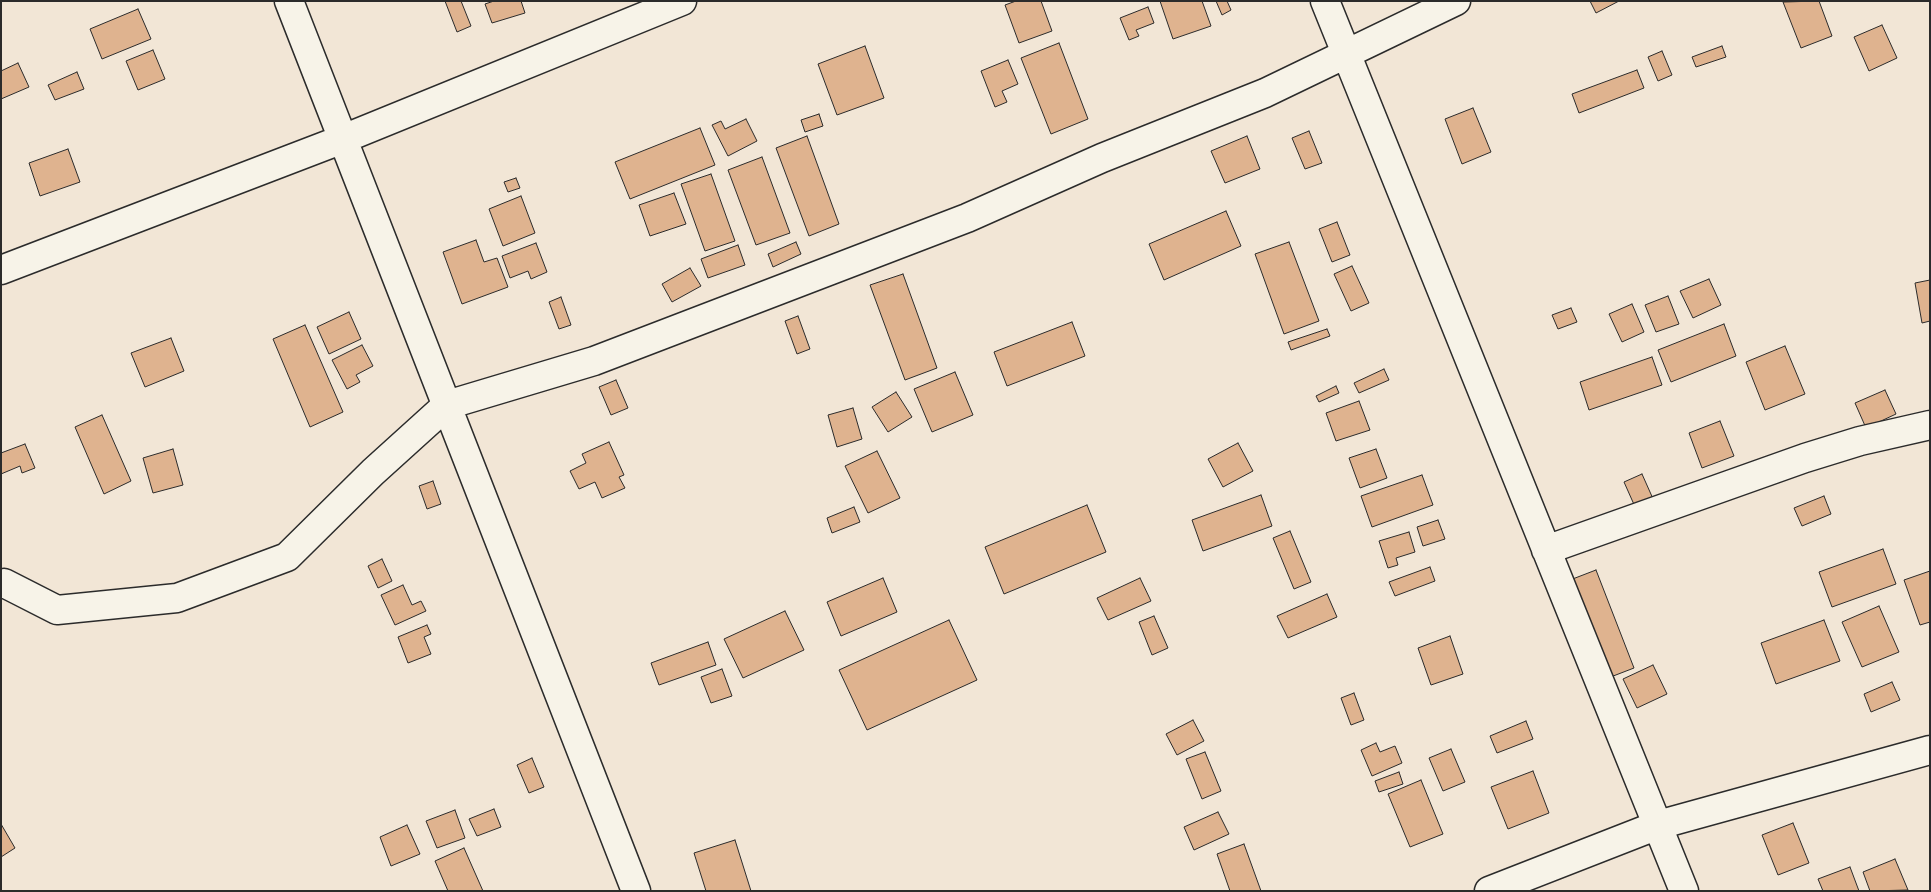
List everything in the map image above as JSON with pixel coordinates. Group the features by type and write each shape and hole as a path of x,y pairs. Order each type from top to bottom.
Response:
{"street":[{"path":"289,1 636,891"},
{"path":"1,270 343,139 682,1"},
{"path":"1325,1 1684,891"},
{"path":"1,584 4,583 57,610 178,598 286,557 373,472 447,405 594,361 967,218 1102,158 1265,94 1456,1"},
{"path":"1546,550 1814,455 1860,441 1930,425"},
{"path":"1489,891 1658,825 1930,750"}],"building":[{"path":"445,1 461,1 471,26 457,32"},
{"path":"494,1 521,1 525,13 492,23 485,4"},
{"path":"1016,1 1041,1 1052,31 1019,43 1005,5"},
{"path":"1160,1 1202,1 1211,26 1173,39"},
{"path":"1216,1 1227,1 1231,10 1222,15"},
{"path":"1590,1 1619,1 1596,13"},
{"path":"1819,1 1832,36 1801,48 1783,2"},
{"path":"1148,7 1154,23 1136,30 1139,36 1129,40 1120,18"},
{"path":"138,9 151,39 102,59 90,29"},
{"path":"1882,25 1897,58 1869,71 1854,37"},
{"path":"1059,43 1088,119 1051,134 1021,58"},
{"path":"865,46 884,98 837,115 818,64"},
{"path":"1722,46 1726,57 1696,67 1692,57"},
{"path":"153,50 165,79 138,90 126,61"},
{"path":"1662,51 1672,75 1658,81 1648,57"},
{"path":"1008,60 1018,84 1002,91 1007,102 995,107 981,71"},
{"path":"18,63 29,87 1,99 1,71"},
{"path":"1637,70 1644,88 1579,113 1572,94"},
{"path":"77,72 84,89 55,100 48,85"},
{"path":"1473,108 1491,152 1462,164 1445,119"},
{"path":"819,114 823,126 805,132 801,120"},
{"path":"746,119 757,141 728,156 712,125 721,121 725,129"},
{"path":"700,128 715,165 630,199 615,162"},
{"path":"1309,131 1322,163 1305,169 1292,138"},
{"path":"807,136 839,224 809,236 776,148"},
{"path":"1247,136 1260,169 1225,183 1211,151"},
{"path":"68,149 80,182 40,196 29,163"},
{"path":"762,157 790,233 756,245 728,170"},
{"path":"711,174 735,241 705,251 681,184"},
{"path":"516,178 520,188 508,192 504,182"},
{"path":"674,193 686,224 650,236 639,205"},
{"path":"521,196 535,233 503,246 489,209"},
{"path":"1226,211 1241,246 1164,280 1149,244"},
{"path":"1337,222 1350,255 1332,262 1319,229"},
{"path":"476,240 484,262 497,258 508,287 462,304 443,252"},
{"path":"796,242 801,254 773,267 768,254"},
{"path":"1289,242 1319,321 1284,334 1255,254"},
{"path":"536,243 547,272 531,279 528,271 510,278 502,256"},
{"path":"738,245 745,265 708,278 701,259"},
{"path":"1352,266 1369,303 1351,311 1334,274"},
{"path":"690,268 701,286 672,302 662,284"},
{"path":"903,274 937,368 905,380 870,285"},
{"path":"1709,279 1721,305 1693,318 1680,291"},
{"path":"1930,280 1930,321 1922,323 1915,283"},
{"path":"1668,296 1679,324 1656,332 1645,305"},
{"path":"561,297 571,325 559,329 549,302"},
{"path":"1632,304 1644,332 1622,342 1609,314"},
{"path":"1571,308 1577,322 1558,329 1552,315"},
{"path":"349,312 361,339 329,354 317,327"},
{"path":"798,316 810,349 797,354 785,321"},
{"path":"1072,322 1085,356 1007,386 994,352"},
{"path":"1724,324 1736,356 1671,382 1658,350"},
{"path":"305,325 343,412 310,427 273,339"},
{"path":"1327,329 1330,336 1291,350 1288,342"},
{"path":"171,338 184,371 145,387 131,353"},
{"path":"362,345 373,366 356,375 360,382 347,389 332,360"},
{"path":"1785,346 1805,394 1765,410 1746,362"},
{"path":"1652,357 1662,385 1589,410 1580,382"},
{"path":"1384,369 1389,380 1359,393 1354,383"},
{"path":"955,372 973,415 932,432 914,389"},
{"path":"616,380 628,408 611,415 599,387"},
{"path":"1336,386 1339,393 1319,402 1316,396"},
{"path":"1885,390 1896,414 1866,428 1855,403"},
{"path":"896,392 912,417 888,432 872,407"},
{"path":"1359,401 1370,430 1336,441 1326,413"},
{"path":"853,408 862,439 837,447 828,415"},
{"path":"102,415 131,481 104,494 75,427"},
{"path":"1720,421 1734,456 1702,468 1689,433"},
{"path":"609,442 624,475 619,477 625,488 602,498 595,482 579,489 570,471 586,463 582,454"},
{"path":"1238,443 1253,471 1223,487 1208,459"},
{"path":"25,444 35,468 22,473 20,466 1,474 1,453"},
{"path":"173,449 183,485 153,493 143,458"},
{"path":"1376,449 1387,478 1360,488 1349,458"},
{"path":"877,451 900,498 868,513 845,466"},
{"path":"1642,474 1654,501 1636,509 1624,482"},
{"path":"1422,475 1433,505 1372,527 1361,496"},
{"path":"433,481 441,504 427,509 419,486"},
{"path":"1261,495 1272,526 1203,551 1192,520"},
{"path":"1824,496 1831,514 1802,526 1794,508"},
{"path":"1087,505 1106,552 1004,594 985,547"},
{"path":"854,507 860,522 832,533 827,518"},
{"path":"1438,520 1445,539 1423,546 1417,527"},
{"path":"1290,531 1311,582 1294,589 1273,538"},
{"path":"1409,532 1415,552 1396,558 1398,565 1388,568 1379,541"},
{"path":"1883,549 1896,584 1832,607 1819,572"},
{"path":"382,559 392,581 378,588 368,566"},
{"path":"1430,567 1435,581 1395,596 1389,582"},
{"path":"1596,570 1634,668 1608,678 1570,580"},
{"path":"1930,571 1930,622 1920,625 1904,580"},
{"path":"883,578 897,612 841,636 827,602"},
{"path":"1140,578 1151,601 1108,620 1097,598"},
{"path":"403,585 412,605 421,601 426,611 395,625 381,595"},
{"path":"1327,594 1337,617 1288,638 1277,616"},
{"path":"1879,606 1899,652 1862,667 1842,622"},
{"path":"785,611 804,650 743,678 724,639"},
{"path":"1154,616 1168,648 1152,655 1139,622"},
{"path":"949,620 977,680 867,730 839,670"},
{"path":"1824,620 1840,661 1776,684 1761,643"},
{"path":"427,625 431,634 424,637 431,654 408,663 398,637"},
{"path":"1450,636 1463,674 1431,685 1418,648"},
{"path":"708,642 716,665 659,685 651,663"},
{"path":"1653,665 1667,694 1637,708 1623,679"},
{"path":"722,669 732,696 711,703 701,677"},
{"path":"1892,682 1900,700 1871,712 1864,694"},
{"path":"1354,693 1364,720 1351,725 1341,698"},
{"path":"1193,720 1204,741 1177,755 1166,734"},
{"path":"1526,721 1533,739 1497,753 1490,736"},
{"path":"1376,743 1380,752 1395,746 1402,763 1372,776 1361,750"},
{"path":"1451,749 1465,782 1443,791 1429,758"},
{"path":"1205,752 1221,791 1202,799 1186,759"},
{"path":"532,758 544,787 529,793 517,765"},
{"path":"1533,771 1549,813 1508,829 1491,787"},
{"path":"1399,772 1403,784 1379,792 1375,781"},
{"path":"1421,780 1443,834 1410,847 1388,794"},
{"path":"494,809 501,827 477,836 469,819"},
{"path":"455,810 465,838 437,848 426,821"},
{"path":"1218,812 1229,834 1194,850 1184,827"},
{"path":"1793,823 1809,863 1778,875 1762,835"},
{"path":"1,824 15,848 1,857"},
{"path":"407,825 420,854 391,866 380,837"},
{"path":"735,840 751,891 706,891 694,853"},
{"path":"1244,844 1261,891 1230,891 1217,854"},
{"path":"464,848 483,891 448,891 435,861"},
{"path":"1895,859 1908,890 1870,891 1863,872"},
{"path":"1850,867 1859,891 1823,891 1818,879"}]}
